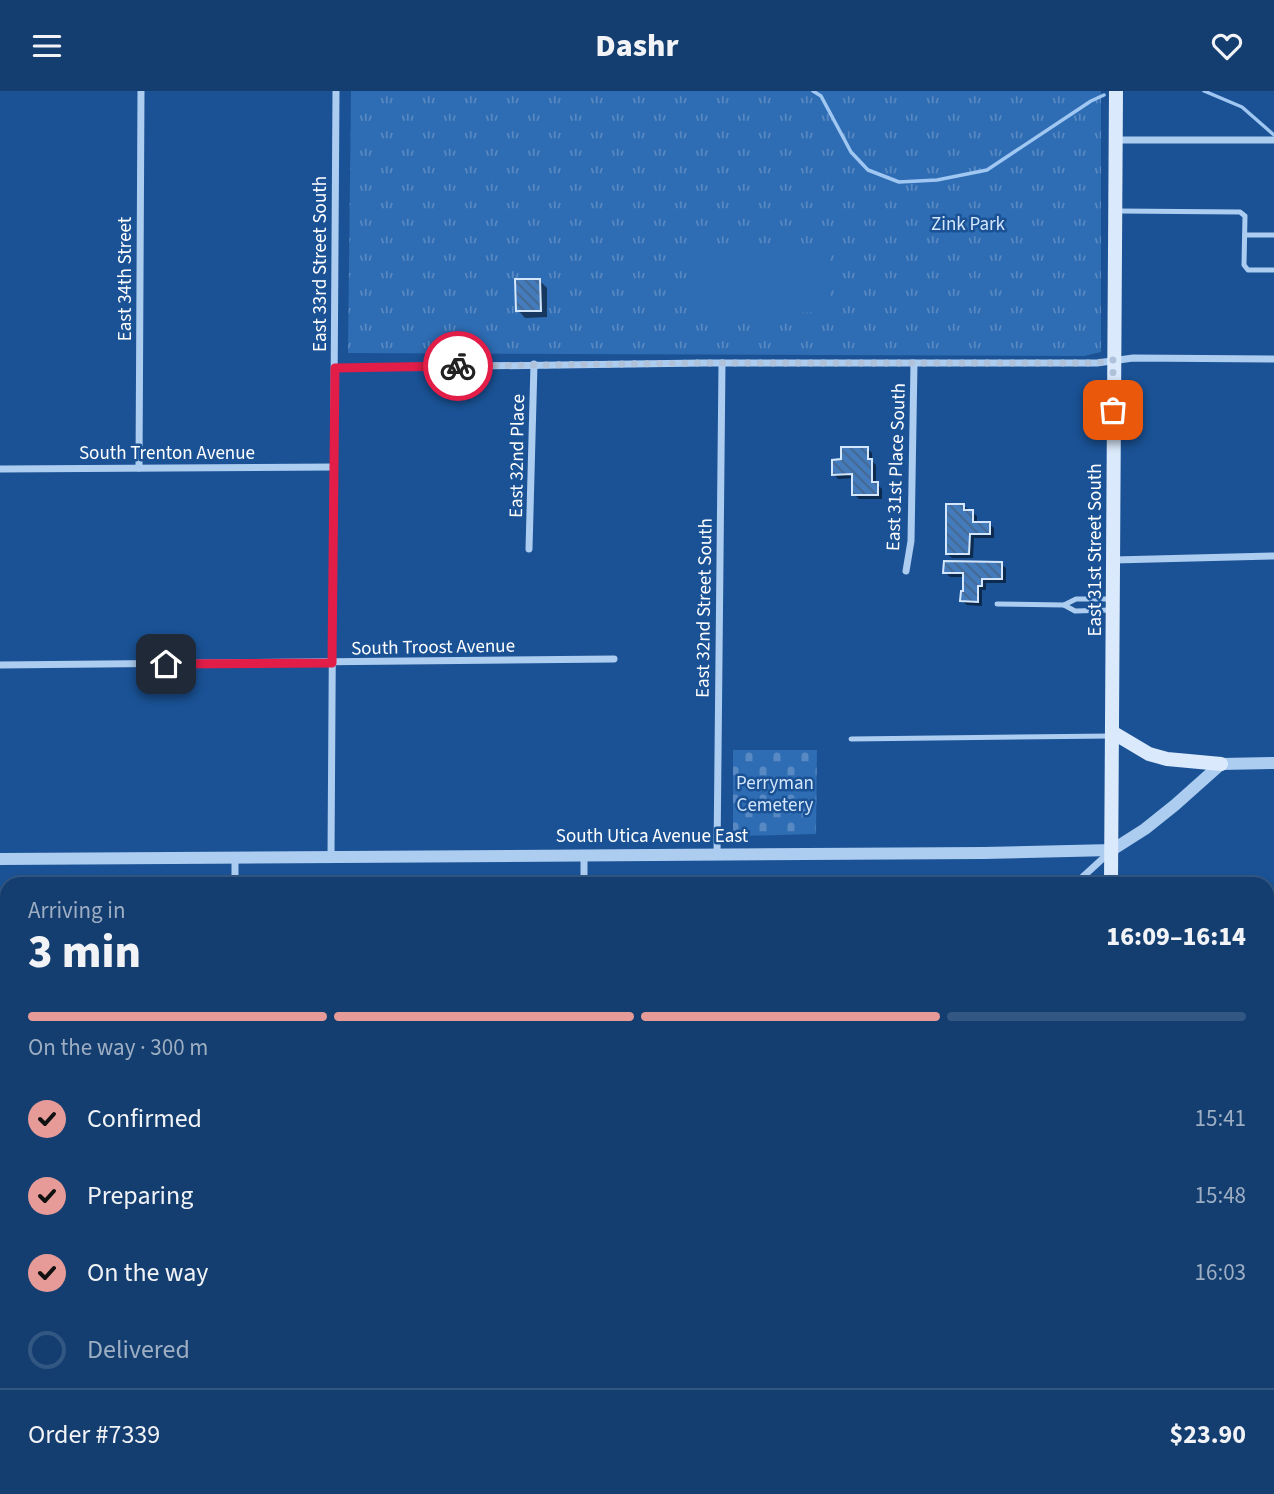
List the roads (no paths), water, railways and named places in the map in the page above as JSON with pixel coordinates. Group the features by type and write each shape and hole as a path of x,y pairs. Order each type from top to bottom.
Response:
{"main road":[{"name":"East 31st Street South","path":"1111,877 1116,91"},
{"path":"1112,734 1149,754 1167,759 1221,764"}],"street":[{"name":"East 34th Street","path":"139,468 141,91"},
{"name":"East 33rd Street South","path":"331,857 336,91"},
{"path":"1116,140 1274,141"},
{"path":"335,368 534,364 1097,363 1133,358 1274,359"},
{"name":"East 32nd Street South","path":"717,854 722,363"},
{"name":"East 31st Place South","path":"906,571 912,519 914,363"},
{"name":"East 32nd Place","path":"529,549 534,364"},
{"name":"South Trenton Avenue","path":"0,469 334,467"},
{"path":"1113,559 1274,556"},
{"name":"South Troost Avenue","path":"0,665 614,659"},
{"path":"1083,877 1112,850 1175,805 1221,764 1274,763"},
{"name":"South Utica Avenue East","path":"0,859 1112,850"},
{"path":"584,855 584,877"},
{"path":"235,857 235,877"}],"lane":[{"path":"1115,211 1240,212 1245,216 1244,265 1248,270 1274,270"},
{"path":"1244,235 1274,235"},
{"path":"997,604 1064,605 1076,599 1112,605"},
{"path":"1064,605 1075,611 1112,605"},
{"path":"851,739 1112,734"}],"waterway":[{"path":"813,91 821,96 851,152 868,170 899,182 937,180 987,170 1104,95"},
{"path":"1204,91 1242,107 1274,135"}],"park label":[{"name":"Zink Park","path":"968,223"},
{"name":"Perryman Cemetery","path":"775,793"}]}
